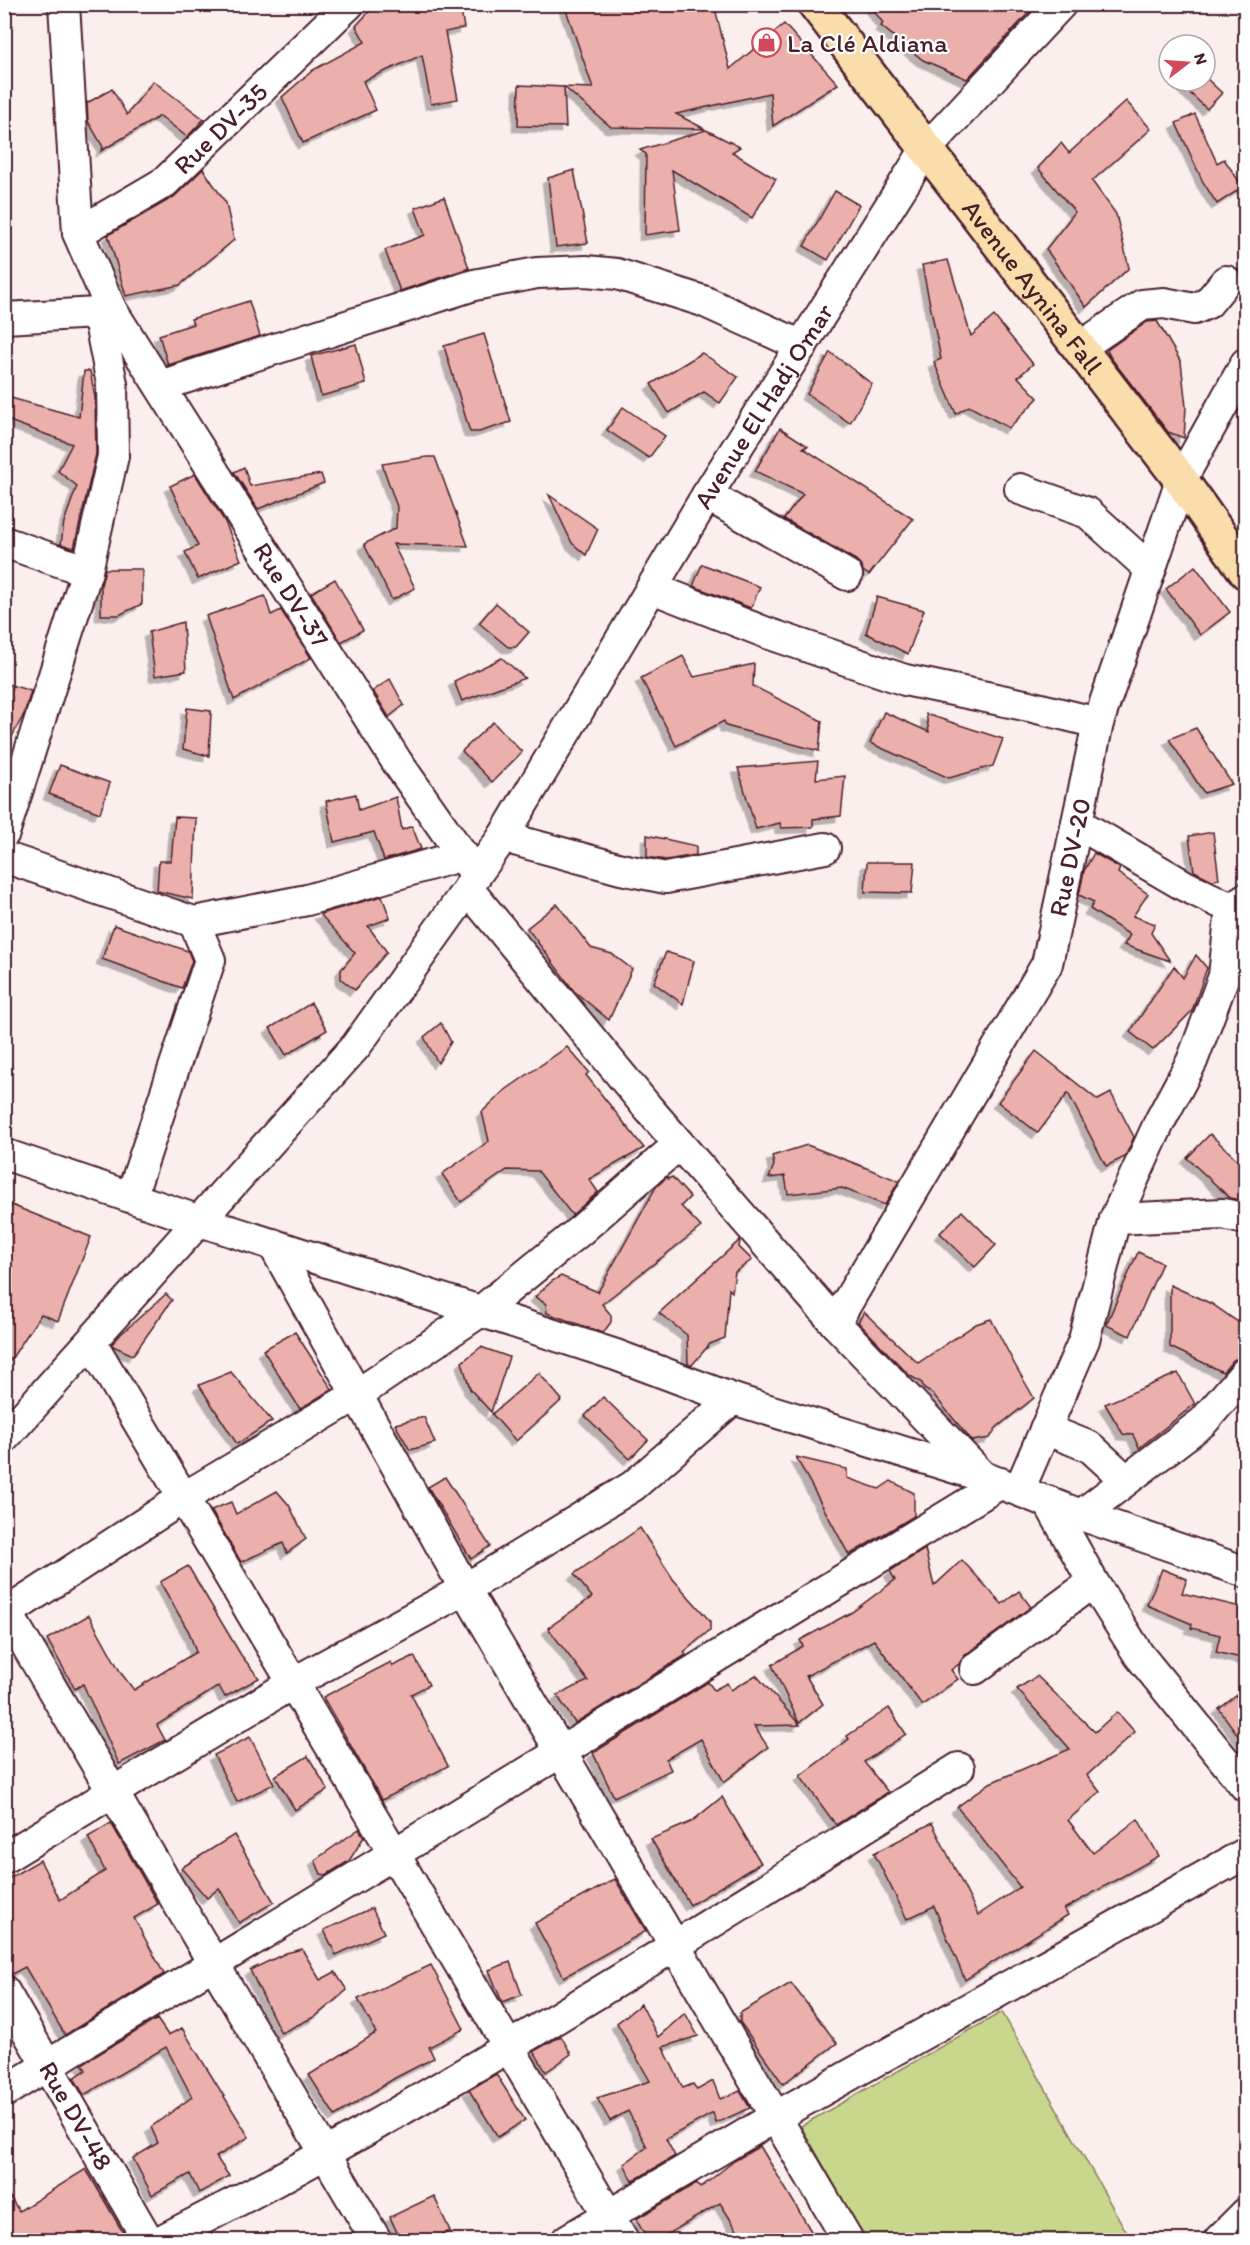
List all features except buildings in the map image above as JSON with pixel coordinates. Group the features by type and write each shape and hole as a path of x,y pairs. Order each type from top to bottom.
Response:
{"main road":[{"name":"Avenue Aynina Fall","path":"815,4 1180,480 1245,572"}],"street":[{"path":"4,833 87,571 113,456 112,384 105,311 78,233 64,4"},
{"name":"Rue DV-35","path":"78,233 165,182 349,4"},
{"name":"Avenue El Hadj Omar","path":"200,1221 356,1046 469,873 504,837 707,495 926,149 1061,4"},
{"path":"160,386 474,285 537,273 586,271 617,274 703,302 802,346"},
{"path":"1079,348 1142,305 1164,303 1194,309 1208,303 1226,281"},
{"path":"4,318 105,311"},
{"name":"Rue DV-37","path":"105,311 160,386 469,873 679,1144 835,1323 1000,1483"},
{"name":"Rue DV-20","path":"835,1323 1047,964 1098,723 1180,480 1245,363"},
{"path":"1020,489 1088,513 1150,569"},
{"path":"707,495 847,575"},
{"path":"4,542 87,571"},
{"path":"652,588 767,633 904,680 1098,723"},
{"path":"4,2092 1000,1483 1046,1429 1084,1340 1115,1219 1160,1121 1192,1061 1224,976 1235,975 1238,903 1185,886 1077,823"},
{"path":"504,837 621,869 666,878 825,848"},
{"path":"4,856 194,922 307,900 469,873"},
{"path":"131,1197 210,960 194,922"},
{"path":"376,2241 6,1610 183,1498 358,1394 481,1311 580,1230 679,1144"},
{"path":"4,1154 200,1221 616,1355 733,1400 1000,1483 1081,1515 1245,1572"},
{"path":"1115,1219 1223,1214 1240,1218"},
{"path":"4,1438 200,1221"},
{"path":"273,1244 465,1589 848,2241"},
{"path":"91,1342 616,2228"},
{"path":"1081,1515 1203,1422 1245,1372"},
{"path":"4,1858 293,1683 465,1589 633,1486 733,1400"},
{"path":"1046,1429 1090,1447 1126,1480"},
{"path":"1048,1501 1093,1582 1139,1655 1245,1787"},
{"path":"975,1669 1093,1582"},
{"path":"162,2241 326,2154 675,1947 959,1768"},
{"path":"567,2241 616,2228 775,2117 1245,1852"},
{"name":"Rue DV-48","path":"4,1991 148,2241"},
{"path":"1219,2241 1245,2213"}],"green space":[{"path":"1002,2012 1131,2240 866,2240 801,2126"}],"place":[{"name":"La Clé Aldiana","path":"766,43"}]}
